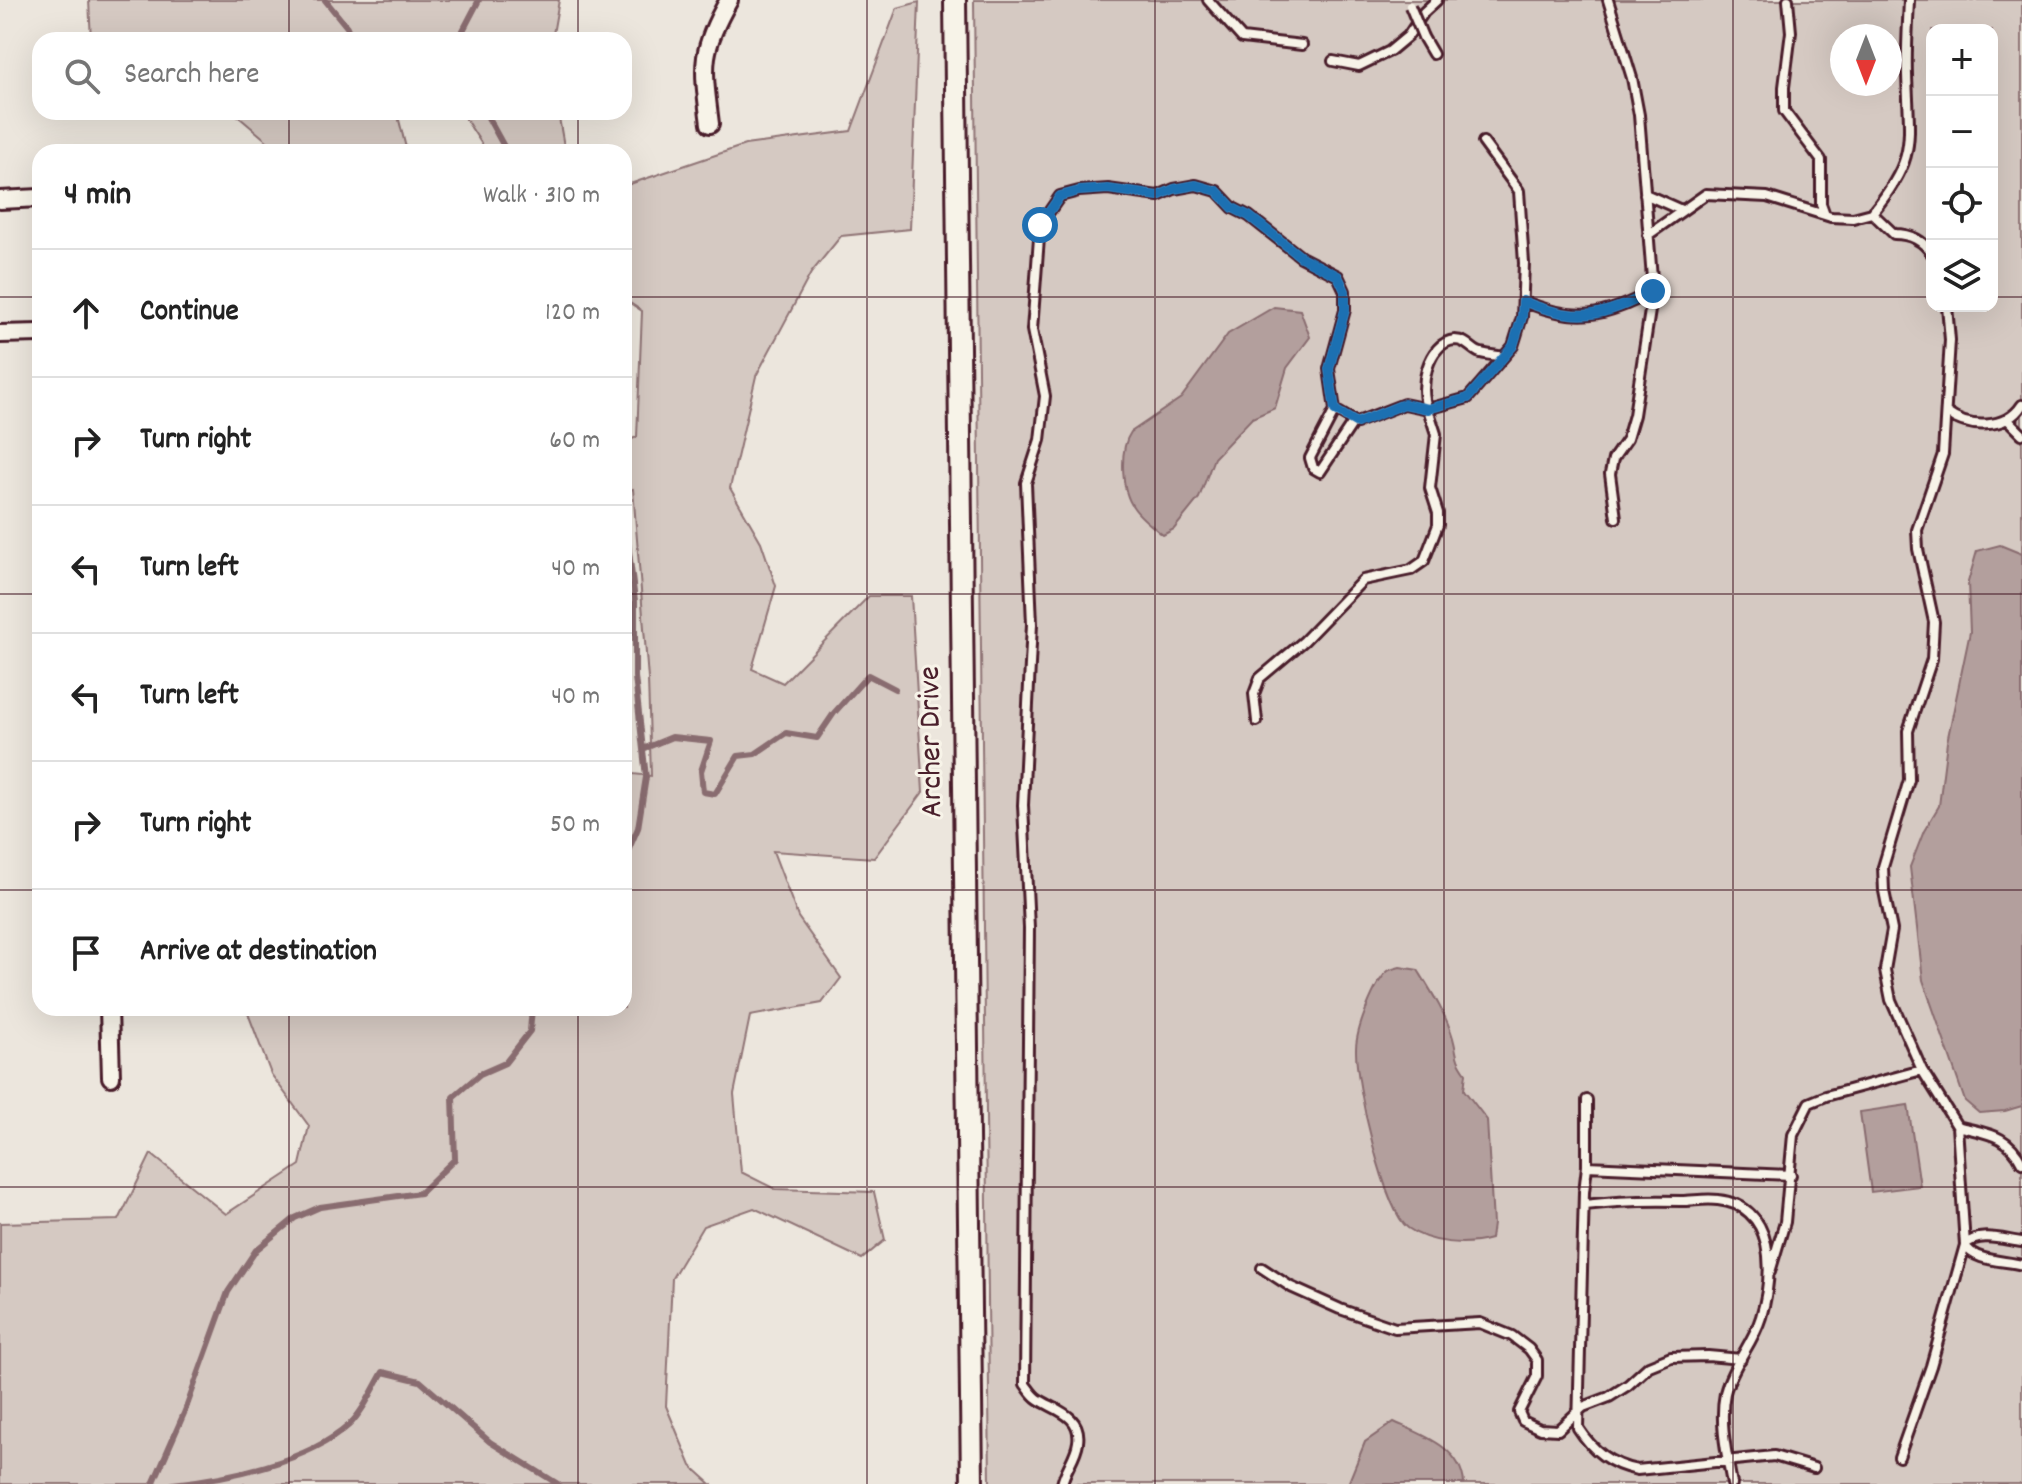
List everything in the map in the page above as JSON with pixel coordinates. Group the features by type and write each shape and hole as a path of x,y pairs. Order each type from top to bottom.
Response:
{"street":[{"path":"710,124 704,75 705,54 715,24 729,0"},
{"name":"Archer Drive","path":"955,0 972,1484"},
{"path":"0,200 32,198"},
{"path":"0,334 32,333"},
{"path":"109,1016 111,1077"}],"lane":[{"path":"1208,0 1242,38 1302,45"},
{"path":"1333,61 1359,66 1390,51 1408,36 1424,12 1437,0"},
{"path":"1608,0 1632,78 1639,115 1653,291 1651,320 1634,415 1627,439 1613,459 1610,474 1616,518"},
{"path":"1788,0 1791,32 1784,111 1821,160 1821,204 1825,215"},
{"path":"1648,235 1706,194 1767,197 1825,215 1853,218 1872,213 1898,179 1908,151 1911,121 1907,74 1909,0"},
{"path":"1408,3 1433,54"},
{"path":"1062,1484 1064,1472 1079,1441 1076,1428 1070,1415 1035,1397 1025,1384 1029,928 1023,805 1032,624 1026,483 1040,440 1045,396 1032,330 1040,225 1060,196 1079,191 1108,189 1158,196 1196,185 1217,191 1233,208 1249,216 1301,257 1338,276 1345,291 1345,310 1329,369 1335,410 1310,458 1313,468 1320,472 1352,424 1404,404 1428,409 1468,398 1513,346 1522,317 1523,301 1519,191 1483,142"},
{"path":"1645,194 1681,210"},
{"path":"1872,213 1894,234 1904,234 1926,245"},
{"path":"1523,301 1550,312 1586,316 1621,308 1653,291"},
{"path":"1899,1457 1931,1366 1965,1245 1957,1126 1922,1070 1891,1000 1885,970 1892,930 1884,891 1883,867 1909,780 1908,731 1932,659 1934,622 1918,549 1917,530 1943,454 1950,340 1948,312"},
{"path":"1257,721 1254,694 1260,678 1304,641 1363,580 1411,570 1424,561 1438,525 1438,513 1430,488 1436,434 1424,401 1423,388 1431,358 1442,346 1455,340 1469,344 1477,351 1503,357"},
{"path":"1947,413 1967,424 1983,425 2007,419 2022,405"},
{"path":"1335,410 1357,423"},
{"path":"2007,419 2022,434"},
{"path":"1732,1484 1724,1397 1732,1372 1761,1318 1770,1272 1785,1222 1793,1135 1809,1103 1922,1070"},
{"path":"1587,1100 1578,1428 1589,1445 1618,1466 1637,1470 1774,1456 1814,1468"},
{"path":"1957,1126 2001,1137 2013,1147 2022,1163"},
{"path":"1587,1166 1791,1175"},
{"path":"1584,1205 1628,1200 1718,1200 1744,1207 1757,1218 1766,1241 1770,1272"},
{"path":"1965,1245 1971,1239 1983,1237 2022,1242"},
{"path":"1965,1245 1969,1252 1982,1257 2022,1265"},
{"path":"1262,1268 1291,1287 1340,1309 1395,1328 1480,1323 1512,1336 1537,1360 1537,1376 1519,1412 1523,1421 1540,1429 1558,1430 1583,1407 1609,1397 1649,1366 1671,1357 1741,1359"}],"shaded area":[{"path":"89,0 559,0 553,32 91,32"},
{"path":"974,0 2022,0 2022,1484 990,1484"},
{"path":"919,2 910,229 841,236 811,273 756,376 730,488 761,542 776,586 752,669 783,683 869,596 911,596 923,792 874,858 773,851 798,917 841,978 822,1003 750,1016 734,1094 741,1172 775,1189 874,1192 885,1240 862,1259 754,1208 703,1226 672,1278 666,1406 691,1466 711,1484 0,1484 0,1223 119,1220 151,1154 226,1214 300,1165 309,1126 271,1074 249,1016 632,1016 632,774 651,776 648,679 632,489 632,439 637,437 642,311 632,304 632,183 745,145 851,131 897,8"},
{"path":"242,120 399,120 405,144 271,144"},
{"path":"466,120 559,120 564,144 482,144"},
{"path":"1274,307 1300,310 1310,337 1287,368 1275,408 1252,418 1214,458 1199,498 1174,529 1163,535 1134,508 1126,491 1123,459 1127,439 1131,432 1181,398 1228,334"},
{"path":"2000,545 2022,554 2022,886 2019,910 2022,923 2022,1106 1979,1113 1965,1101 1923,980 1910,867 1924,831 1939,806 1947,742 1970,632 1968,582 1977,551"},
{"path":"1400,967 1418,970 1433,994 1466,1073 1464,1090 1487,1120 1493,1224 1491,1239 1448,1242 1408,1228 1399,1216 1381,1172 1360,1088 1356,1049 1362,1019 1377,986 1388,971"},
{"path":"1908,1105 1920,1186 1871,1192 1860,1112"},
{"path":"1394,1422 1449,1452 1462,1472 1464,1484 1348,1484 1365,1442"}],"waterway":[{"path":"325,0 349,32"},
{"path":"462,32 479,0"},
{"path":"489,120 503,144"},
{"path":"632,576 635,677 646,777 638,828 632,842"},
{"path":"643,749 672,737 711,741 701,771 703,792 715,794 738,756 755,754 786,733 817,738 834,713 868,675 895,689"},
{"path":"153,1484 185,1411 228,1292 256,1250 295,1218 320,1207 420,1193 455,1159 453,1097 480,1074 505,1063 530,1031 531,1016"},
{"path":"173,1484 266,1466 312,1449 354,1420 383,1372 420,1381 490,1442 558,1484"}],"route":[{"path":"1040,225 1060,196 1079,191 1108,189 1158,196 1196,185 1217,191 1233,208 1249,216 1301,257 1338,276 1345,291 1345,310 1329,369 1331,393 1335,410 1357,423 1404,404 1428,409 1468,398 1513,346 1522,317 1523,301 1550,312 1600,315 1653,291"}]}
